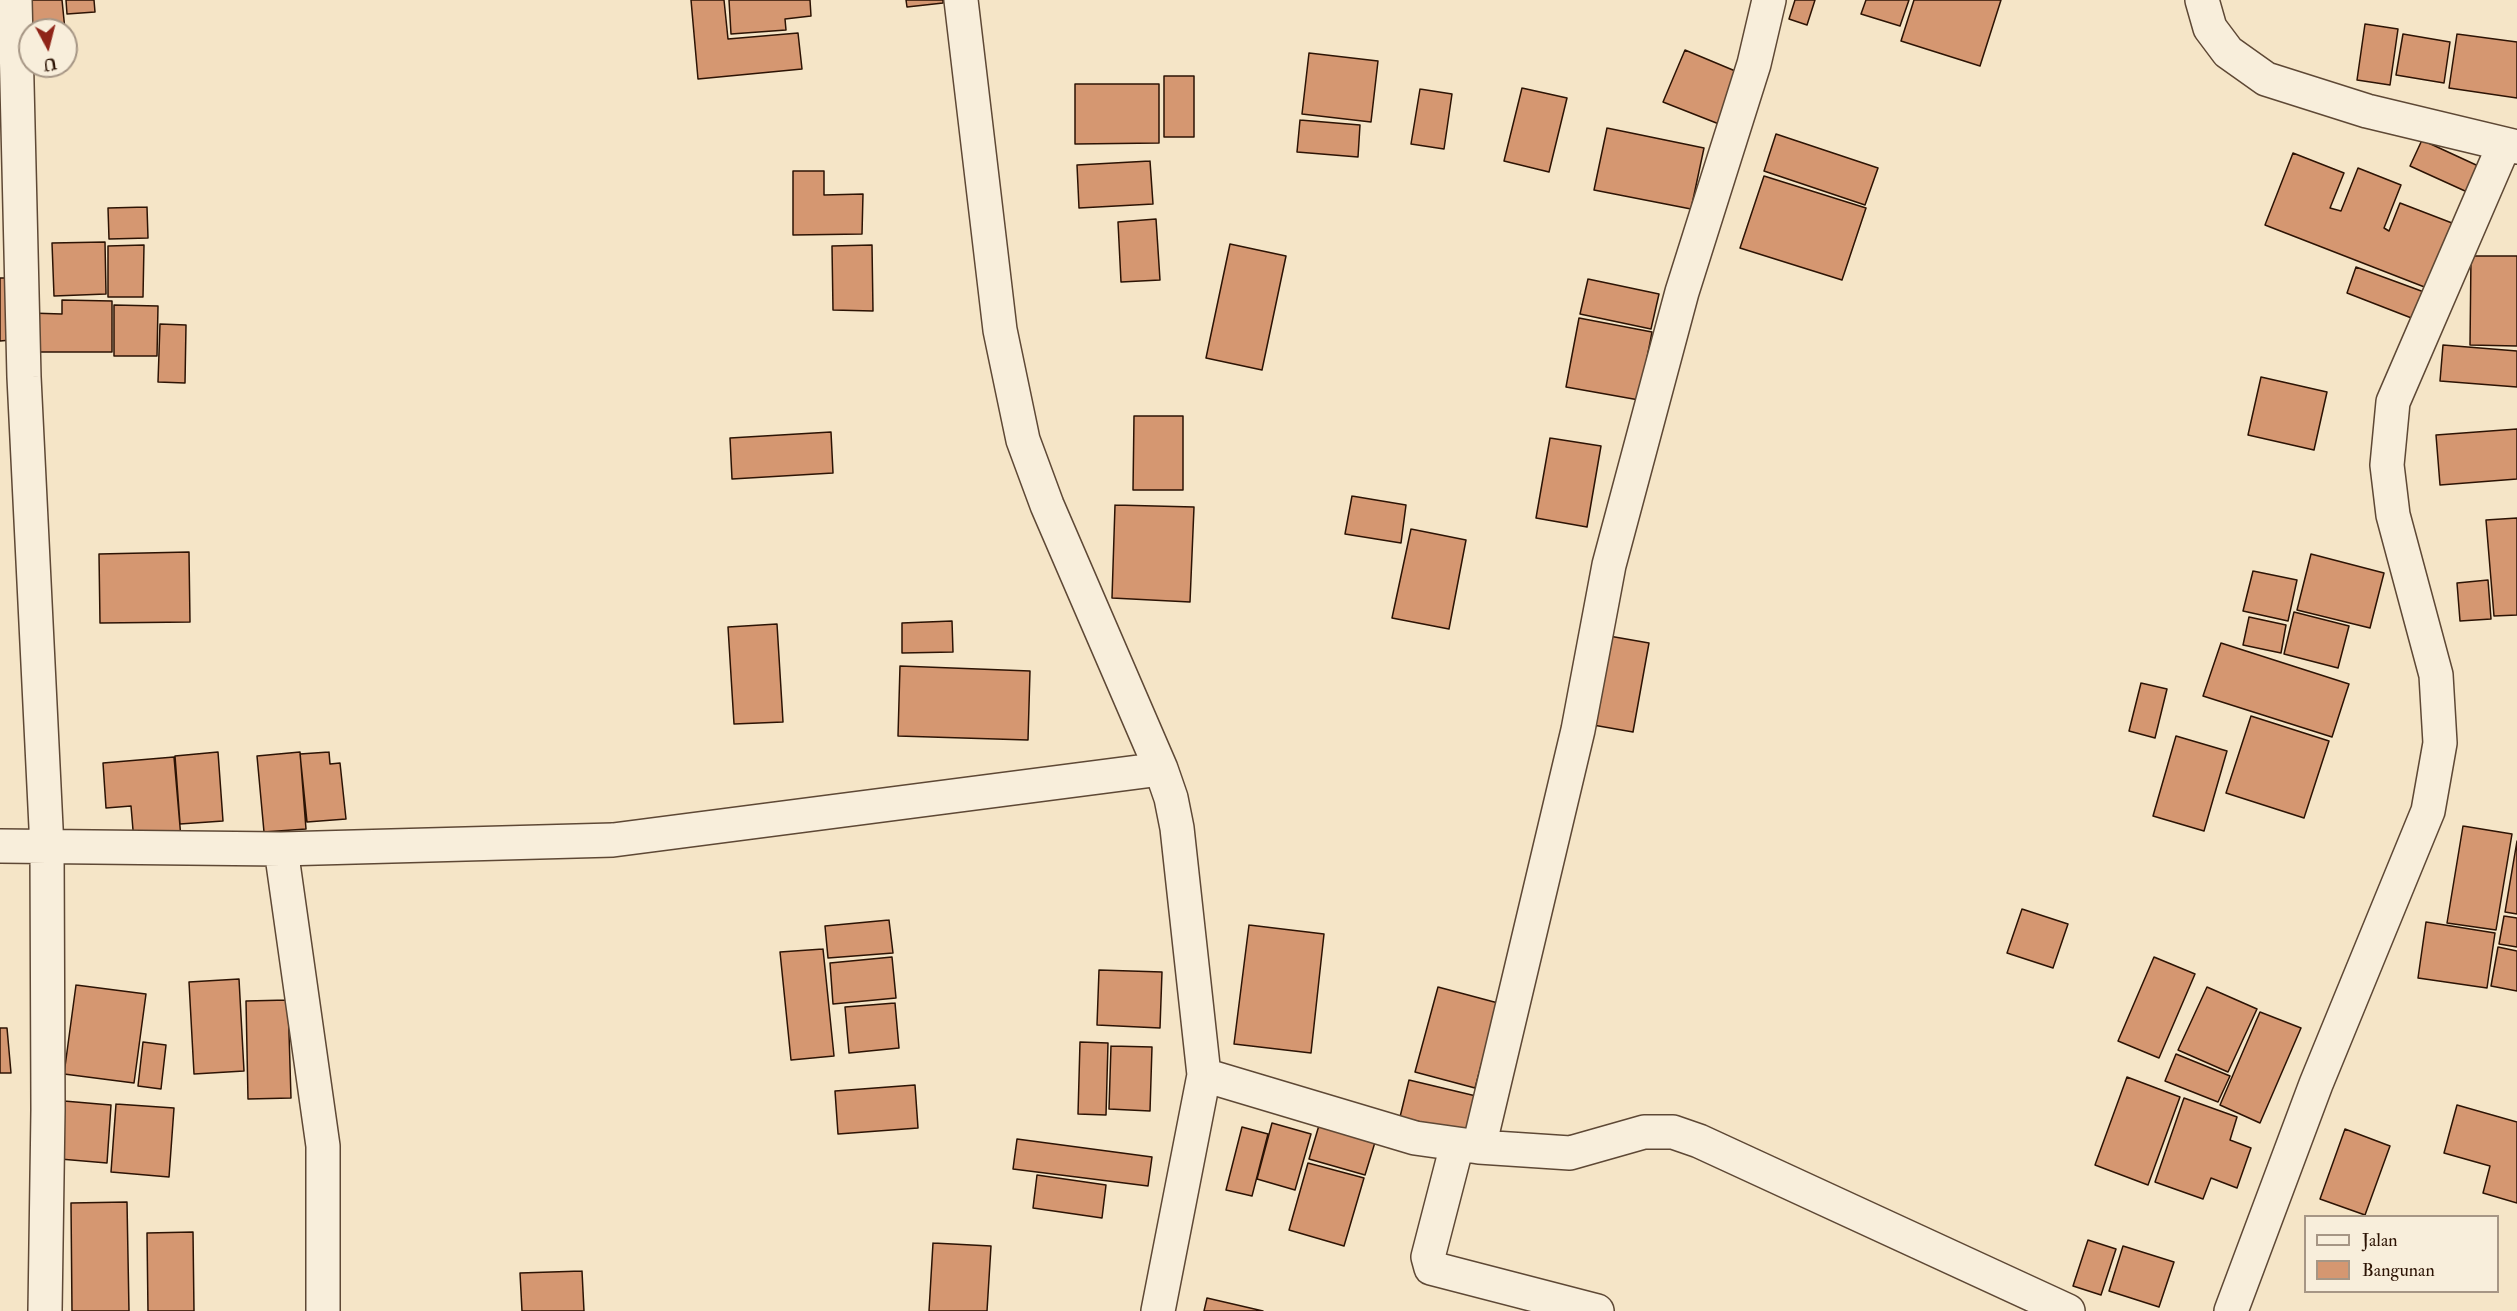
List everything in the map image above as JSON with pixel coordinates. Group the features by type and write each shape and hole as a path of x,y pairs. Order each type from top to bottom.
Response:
{"street":[{"path":"15,0 12,377 47,848 48,1110 45,1311"},
{"path":"961,0 1000,330 1023,440 1047,505 1161,769 1171,798 1177,828 1204,1075 1158,1311"},
{"path":"1597,1311 1431,1268 1428,1257 1468,1146 1578,730 1609,565 1682,292 1754,64 1769,0"},
{"path":"2202,0 2210,28 2228,52 2266,79 2367,111 2510,146 2393,402 2387,465 2393,515 2436,675 2440,743 2428,811 2316,1084 2231,1311"},
{"path":"0,846 281,849 613,840 1161,769"},
{"path":"281,849 323,1146 323,1311"},
{"path":"1204,1075 1415,1138 1468,1146 1570,1153 1644,1132 1673,1132 1699,1141 2068,1311"}],"building":[{"path":"30,0 62,0 64,18 31,18"},
{"path":"66,0 94,0 95,12 67,14"},
{"path":"691,0 724,0 728,39 798,33 802,69 698,79"},
{"path":"729,0 810,0 811,16 785,19 786,30 731,34"},
{"path":"906,0 943,0 943,3 907,7"},
{"path":"1795,0 1815,0 1807,25 1789,19"},
{"path":"1866,0 1909,0 1900,26 1861,14"},
{"path":"1914,0 2001,0 1980,66 1901,41"},
{"path":"2365,24 2398,29 2390,85 2357,80"},
{"path":"2403,34 2450,42 2444,83 2396,75"},
{"path":"2457,34 2517,42 2517,98 2449,88"},
{"path":"1685,50 1740,73 1719,124 1663,102"},
{"path":"1309,53 1378,61 1371,122 1302,114"},
{"path":"1164,76 1194,76 1194,137 1164,137"},
{"path":"1075,84 1159,84 1159,143 1075,144"},
{"path":"1522,88 1567,98 1549,172 1504,161"},
{"path":"1420,89 1452,94 1444,149 1411,144"},
{"path":"1300,120 1360,125 1358,157 1297,152"},
{"path":"1607,128 1704,148 1691,209 1594,190"},
{"path":"1776,134 1878,168 1865,205 1764,171"},
{"path":"2422,140 2487,170 2476,196 2410,166"},
{"path":"2293,153 2344,173 2330,208 2341,211 2358,168 2401,185 2384,228 2389,231 2400,203 2452,223 2427,288 2265,225"},
{"path":"1150,161 1153,204 1079,208 1077,165"},
{"path":"793,171 824,171 824,195 863,194 862,234 793,235"},
{"path":"1764,176 1866,208 1842,280 1740,248"},
{"path":"147,207 148,238 109,239 108,208"},
{"path":"1156,219 1160,280 1121,282 1118,222"},
{"path":"105,242 106,294 54,296 52,243"},
{"path":"1230,244 1286,256 1262,370 1206,358"},
{"path":"144,245 143,297 108,297 108,246"},
{"path":"872,245 873,311 833,310 832,246"},
{"path":"2471,256 2517,256 2517,346 2470,345"},
{"path":"2356,267 2424,292 2414,319 2347,293"},
{"path":"0,278 9,278 11,340 0,341"},
{"path":"1588,279 1659,294 1651,329 1580,314"},
{"path":"62,300 112,301 112,352 29,352 30,313 62,314"},
{"path":"114,305 158,306 157,356 114,356"},
{"path":"1579,318 1652,332 1639,400 1566,387"},
{"path":"160,324 186,325 185,383 158,382"},
{"path":"2443,345 2517,351 2517,387 2440,381"},
{"path":"2261,377 2327,392 2314,450 2248,435"},
{"path":"1134,416 1183,416 1183,490 1133,490"},
{"path":"2517,429 2517,479 2440,485 2436,435"},
{"path":"831,432 833,473 732,479 730,438"},
{"path":"1550,438 1601,446 1587,527 1536,518"},
{"path":"1352,496 1406,505 1401,543 1345,534"},
{"path":"1115,505 1194,507 1190,602 1112,598"},
{"path":"2517,518 2517,615 2494,616 2486,520"},
{"path":"1411,529 1466,540 1449,629 1392,618"},
{"path":"189,552 190,622 100,623 99,554"},
{"path":"2311,554 2384,573 2370,628 2297,610"},
{"path":"2253,571 2297,580 2288,621 2243,611"},
{"path":"2488,580 2491,619 2460,621 2457,583"},
{"path":"2294,612 2349,626 2338,668 2284,654"},
{"path":"2249,617 2286,625 2281,653 2243,645"},
{"path":"952,621 953,652 902,653 902,623"},
{"path":"777,624 783,722 734,724 728,627"},
{"path":"1609,636 1649,643 1633,732 1593,725"},
{"path":"2221,643 2349,684 2332,737 2203,696"},
{"path":"900,666 1030,671 1028,740 898,736"},
{"path":"2141,683 2167,689 2155,738 2129,731"},
{"path":"2251,716 2329,741 2304,818 2226,793"},
{"path":"2176,736 2227,751 2204,831 2153,816"},
{"path":"218,752 223,821 180,824 175,756"},
{"path":"300,752 306,829 264,832 257,756"},
{"path":"329,752 330,764 340,763 346,819 307,822 300,754"},
{"path":"174,757 181,838 134,842 131,806 106,808 103,763"},
{"path":"2463,826 2512,834 2496,930 2447,923"},
{"path":"2517,841 2517,914 2505,912"},
{"path":"2022,909 2068,924 2053,968 2007,953"},
{"path":"2504,916 2517,918 2517,947 2499,944"},
{"path":"889,920 893,953 828,958 825,926"},
{"path":"2426,922 2495,933 2487,988 2418,978"},
{"path":"1249,925 1324,934 1311,1053 1234,1044"},
{"path":"2498,947 2517,951 2517,991 2491,986"},
{"path":"823,949 834,1056 791,1060 780,952"},
{"path":"892,957 896,998 833,1004 830,963"},
{"path":"2154,957 2195,974 2159,1058 2118,1041"},
{"path":"1099,970 1162,972 1160,1028 1097,1025"},
{"path":"239,979 244,1071 194,1074 189,982"},
{"path":"76,985 146,994 134,1083 64,1074"},
{"path":"1438,987 1498,1003 1475,1088 1415,1072"},
{"path":"2207,987 2257,1009 2228,1072 2178,1050"},
{"path":"288,1000 291,1098 248,1099 246,1001"},
{"path":"895,1003 899,1048 849,1053 845,1007"},
{"path":"2260,1012 2301,1028 2260,1123 2220,1105"},
{"path":"0,1028 7,1028 11,1073 0,1073"},
{"path":"143,1042 166,1045 161,1089 138,1086"},
{"path":"1080,1042 1108,1043 1106,1115 1078,1114"},
{"path":"1111,1046 1152,1047 1150,1111 1109,1109"},
{"path":"2176,1054 2230,1076 2218,1102 2165,1081"},
{"path":"2127,1077 2180,1097 2148,1185 2095,1165"},
{"path":"1409,1080 1476,1096 1467,1133 1400,1117"},
{"path":"915,1085 918,1128 838,1134 835,1091"},
{"path":"2184,1098 2237,1117 2230,1140 2251,1148 2237,1188 2211,1178 2203,1199 2155,1182"},
{"path":"64,1101 111,1105 107,1163 60,1159"},
{"path":"116,1104 174,1108 169,1177 111,1172"},
{"path":"2457,1105 2517,1122 2517,1203 2483,1193 2490,1166 2444,1153"},
{"path":"1320,1122 1376,1139 1365,1175 1309,1159"},
{"path":"1272,1123 1311,1134 1295,1190 1257,1179"},
{"path":"1242,1127 1268,1134 1252,1196 1226,1190"},
{"path":"2345,1129 2390,1146 2365,1215 2320,1199"},
{"path":"1017,1139 1152,1157 1148,1186 1013,1169"},
{"path":"1308,1163 1364,1178 1344,1246 1289,1230"},
{"path":"1037,1175 1106,1185 1102,1218 1033,1208"},
{"path":"127,1202 129,1311 72,1311 71,1203"},
{"path":"193,1232 194,1311 148,1311 147,1233"},
{"path":"2088,1240 2116,1249 2101,1295 2073,1286"},
{"path":"933,1243 991,1246 987,1311 929,1311"},
{"path":"2123,1246 2174,1262 2159,1307 2109,1291"},
{"path":"582,1271 584,1311 522,1311 520,1273"},
{"path":"1207,1298 1263,1311 1204,1311"}]}
